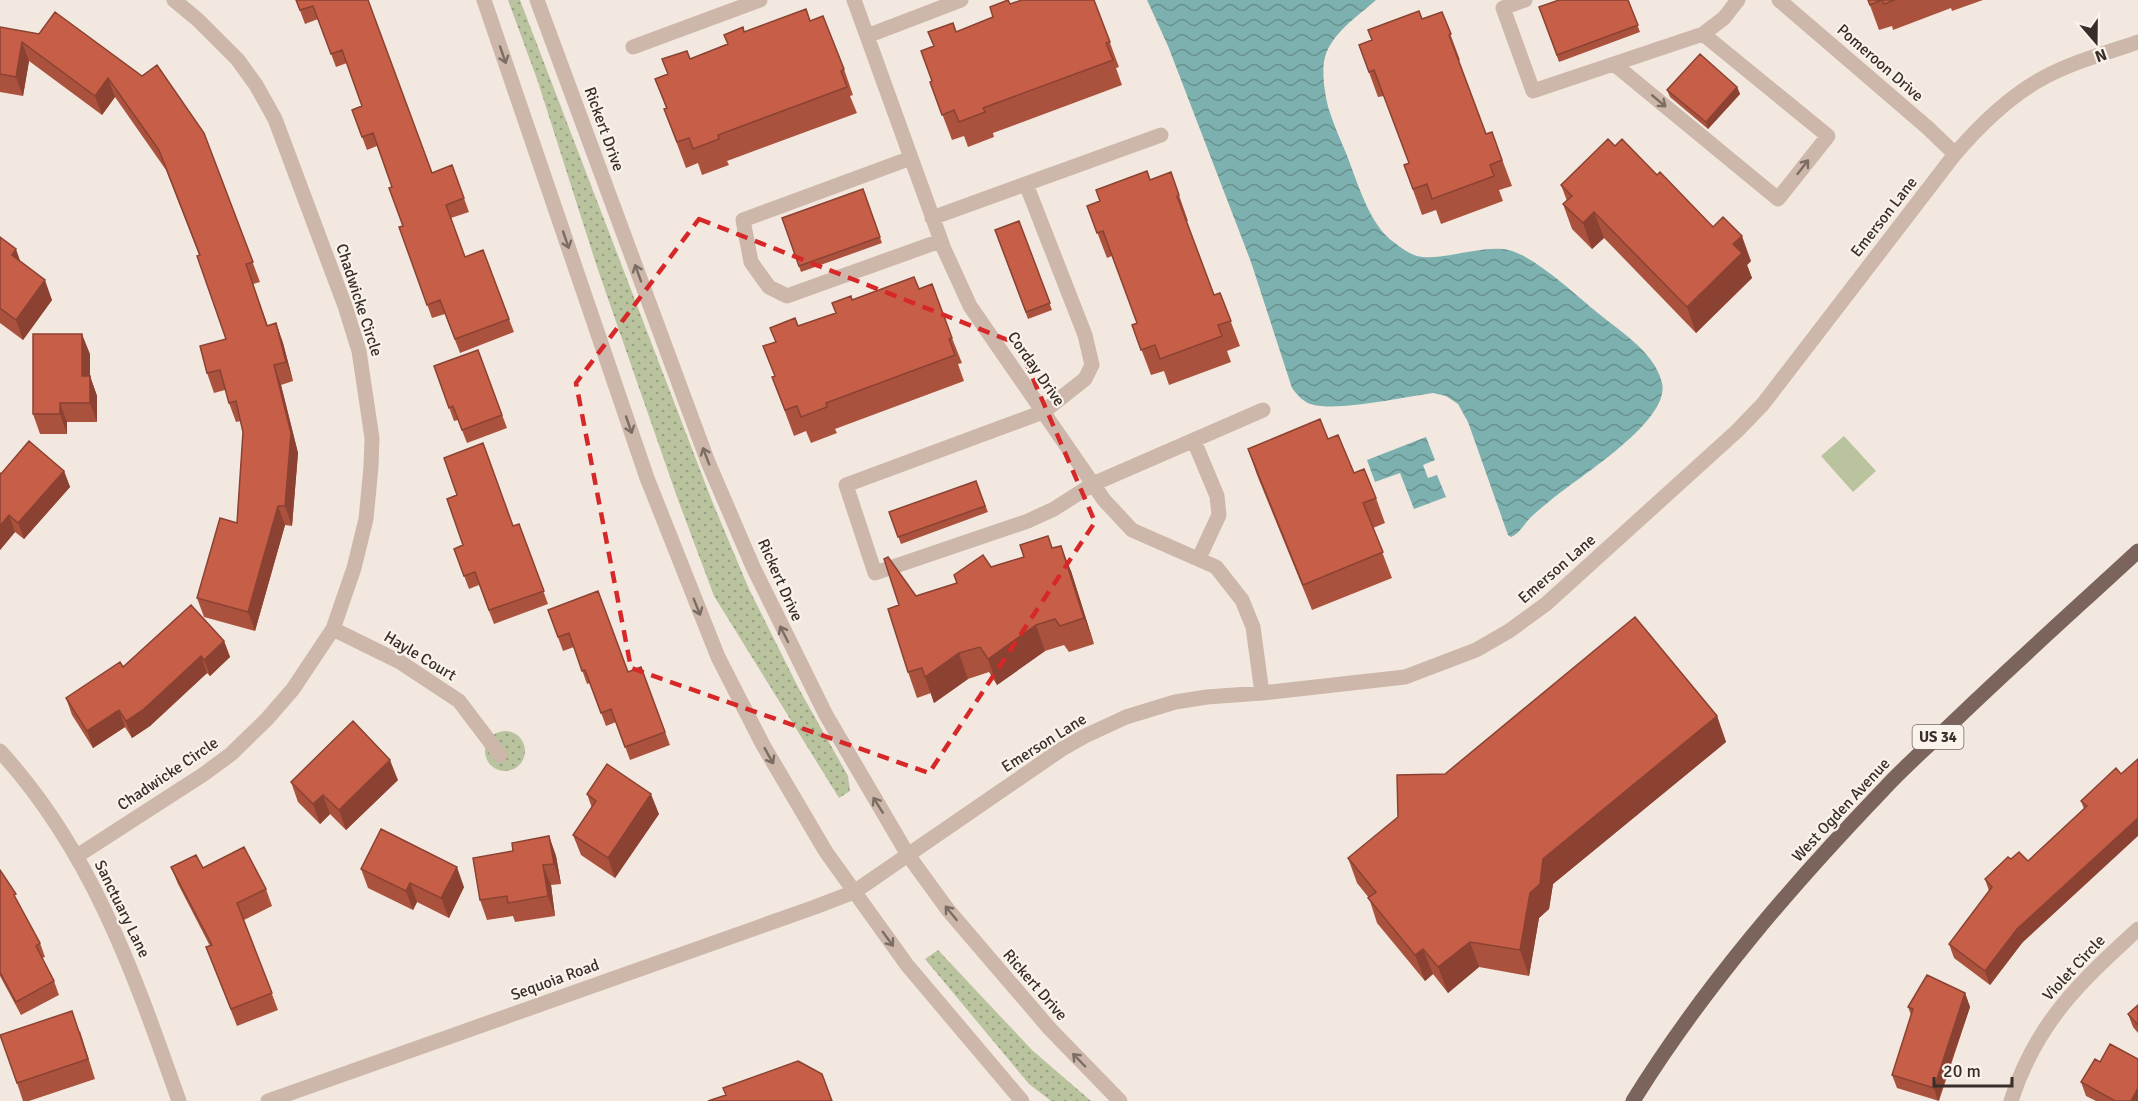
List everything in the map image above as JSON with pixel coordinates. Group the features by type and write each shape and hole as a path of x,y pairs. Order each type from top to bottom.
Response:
{"main road":[{"name":"West Ogden Avenue","path":"1633,1101 1678,1034 1737,955 1817,860 1892,781 2138,551"}],"street":[{"name":"Chadwicke Circle","path":"76,856 204,774 231,754 267,719 293,688 333,629 354,568 366,519 372,438 359,351 345,306 275,118 238,60 206,27 174,0"},
{"path":"484,0 647,478 718,657 763,745 809,827 907,965 1022,1101"},
{"name":"Rickert Drive","path":"537,0 708,462 753,567 826,716 908,855 948,910 1050,1029 1120,1101"},
{"path":"633,47 760,0"},
{"name":"Corday Drive","path":"854,0 940,241 970,306 1104,500 1132,530 1216,567 1242,600 1253,627 1262,693"},
{"path":"867,36 961,0"},
{"path":"1525,0 1503,8 1533,91 1703,34 1724,18 1738,0"},
{"name":"Pomeroon Drive","path":"1779,0 1955,154"},
{"path":"1614,64 1778,199 1828,136 1703,34"},
{"name":"Emerson Lane","path":"854,892 1062,749 1126,717 1175,702 1207,697 1405,677 1476,650 1509,632 1546,604 1737,431 1763,404 1955,154 1982,123 2042,79 2074,64 2138,42"},
{"path":"932,218 1161,135"},
{"path":"911,158 743,220 751,262 769,287 787,296 940,241"},
{"path":"1026,184 1085,335 1092,365 1085,380 1043,412 846,485 875,573 1028,521 1053,509 1093,484 1263,410"},
{"path":"1194,441 1217,496 1219,515 1199,558"},
{"name":"Hayle Court","path":"333,629 400,662 459,700 500,755"},
{"name":"Sanctuary Lane","path":"0,751 67,838 110,920 136,980 179,1101"},
{"name":"Sequoia Road","path":"268,1101 854,892"},
{"name":"Violet Circle","path":"2011,1101 2033,1048 2058,1009 2092,971 2138,928"}],"highlighted area":[{"path":"699,219 1018,344 1095,522 929,773 631,668 576,383"}],"green space":[{"path":"508,0 520,0 712,501 749,589 799,689 848,776 850,791 839,798 714,596 597,267 538,82"},
{"path":"1844,436 1876,471 1853,492 1821,456"},
{"path":"505,731 519,737 525,751 519,765 505,771 491,765 485,751 491,737"},
{"path":"938,950 1032,1050 1091,1101 1051,1101 1029,1084 925,959"}],"water":[{"path":"1147,0 1376,0 1333,40 1328,48 1323,69 1331,116 1365,202 1378,226 1395,243 1414,255 1434,257 1485,250 1508,250 1540,266 1564,284 1634,342 1658,371 1662,383 1661,398 1638,431 1620,448 1540,509 1511,537 1508,535 1468,422 1458,404 1446,396 1433,393 1340,406 1314,405 1302,399 1292,388 1251,262 1168,46"},
{"path":"1426,437 1435,460 1423,465 1428,478 1437,475 1446,497 1414,509 1400,473 1375,482 1367,460"}],"building":[{"path":"296,0 368,0 432,173 452,165 464,198 446,205 465,257 483,250 509,319 455,339 440,300 427,305 399,227 403,226 373,133 362,137 352,110 362,106 342,50 331,54 313,6 300,10"},
{"path":"1008,0 1010,4 1022,0 1094,0 1110,42 1106,43 1113,60 983,108 985,112 959,122 954,110 942,115 921,51 934,46 928,32 953,23 956,32 993,17 990,7"},
{"path":"1559,0 1628,0 1638,25 1557,55 1539,7"},
{"path":"1868,0 1882,0 1870,5"},
{"path":"1882,0 1895,0 1884,4"},
{"path":"806,9 810,21 823,16 844,69 841,71 847,87 718,135 719,139 693,149 689,138 677,142 655,79 668,74 662,59 687,51 690,59 728,44 724,35 743,27 744,32"},
{"path":"1419,11 1422,19 1442,12 1486,134 1492,132 1502,160 1490,165 1494,176 1432,199 1427,184 1413,189 1404,165 1409,163 1374,70 1369,72 1359,45 1372,40 1368,30"},
{"path":"55,12 142,76 157,65 204,133 253,262 246,264 267,326 276,323 286,362 274,365 291,433 285,506 278,506 248,612 197,598 220,518 237,523 243,432 236,401 229,403 220,370 207,373 200,346 226,339 197,256 200,255 159,150 108,78 95,96 22,42 16,77 0,74 0,27 39,34"},
{"path":"1700,54 1737,87 1706,122 1667,90"},
{"path":"1608,139 1615,146 1622,139 1657,175 1660,172 1713,227 1723,217 1742,236 1733,244 1742,253 1687,307 1594,212 1583,223 1563,204 1572,196 1561,185"},
{"path":"1147,171 1150,180 1171,172 1179,195 1177,196 1214,295 1220,293 1231,321 1218,325 1222,336 1160,359 1155,345 1141,350 1132,325 1137,323 1103,231 1097,233 1087,206 1100,201 1096,190"},
{"path":"863,189 880,237 799,266 782,218"},
{"path":"1019,221 1050,303 1026,312 995,230"},
{"path":"0,237 16,249 12,255 45,280 16,320 0,308"},
{"path":"914,277 919,289 932,284 952,338 949,339 955,355 826,403 827,407 801,417 797,406 785,410 763,346 776,342 770,328 795,318 798,326 836,313 832,303 851,296 852,300"},
{"path":"33,334 82,334 82,376 90,376 90,403 60,403 60,414 33,414"},
{"path":"478,350 502,415 462,430 453,406 449,408 434,366"},
{"path":"1320,419 1328,439 1338,435 1354,473 1364,469 1376,498 1363,503 1383,552 1303,585 1248,449"},
{"path":"29,441 64,471 18,523 9,515 0,526 0,473"},
{"path":"483,443 513,526 519,524 544,591 489,610 475,572 464,576 454,549 463,545 447,499 457,495 444,458"},
{"path":"976,481 985,506 898,537 889,512"},
{"path":"1048,536 1052,548 1061,546 1084,618 1060,626 1055,619 1036,625 988,659 980,647 959,653 925,677 922,668 908,672 888,609 899,605 884,559 888,557 916,596 957,583 954,575 983,555 991,567 1024,557 1020,545"},
{"path":"598,591 628,672 641,667 665,732 625,747 611,709 601,713 585,670 582,671 569,633 558,637 548,610"},
{"path":"191,605 224,641 204,660 201,656 144,709 126,721 119,710 87,731 66,698 120,662 123,667"},
{"path":"1635,617 1717,716 1543,859 1540,884 1530,893 1520,950 1470,942 1438,967 1423,949 1415,955 1368,898 1376,892 1348,858 1398,817 1397,775 1445,774"},
{"path":"353,721 390,760 339,810 323,795 313,804 291,782"},
{"path":"2138,759 2138,818 2017,929 1985,971 1949,944 1992,887 1985,879 2008,857 2011,859 2019,852 2028,861 2087,806 2081,801 2116,768 2121,774"},
{"path":"607,764 651,794 608,858 573,835 596,801 587,794"},
{"path":"381,829 457,867 441,898 410,883 406,891 361,869"},
{"path":"549,836 554,864 543,865 548,896 508,903 507,896 480,900 473,858 513,851 512,843"},
{"path":"244,847 266,889 237,903 272,993 231,1009 206,947 212,945 171,867 196,855 203,868"},
{"path":"0,870 16,894 14,895 40,943 36,946 54,981 16,1002 0,972"},
{"path":"1927,975 1965,993 1934,1088 1892,1075 1913,1009 1908,1007"},
{"path":"2138,1005 2138,1025 2128,1014"},
{"path":"72,1011 88,1059 17,1083 0,1035"},
{"path":"2110,1044 2138,1059 2138,1088 2131,1101 2115,1101 2081,1082 2095,1059 2100,1062"},
{"path":"798,1061 822,1074 832,1101 708,1101 726,1095 723,1088"}]}
